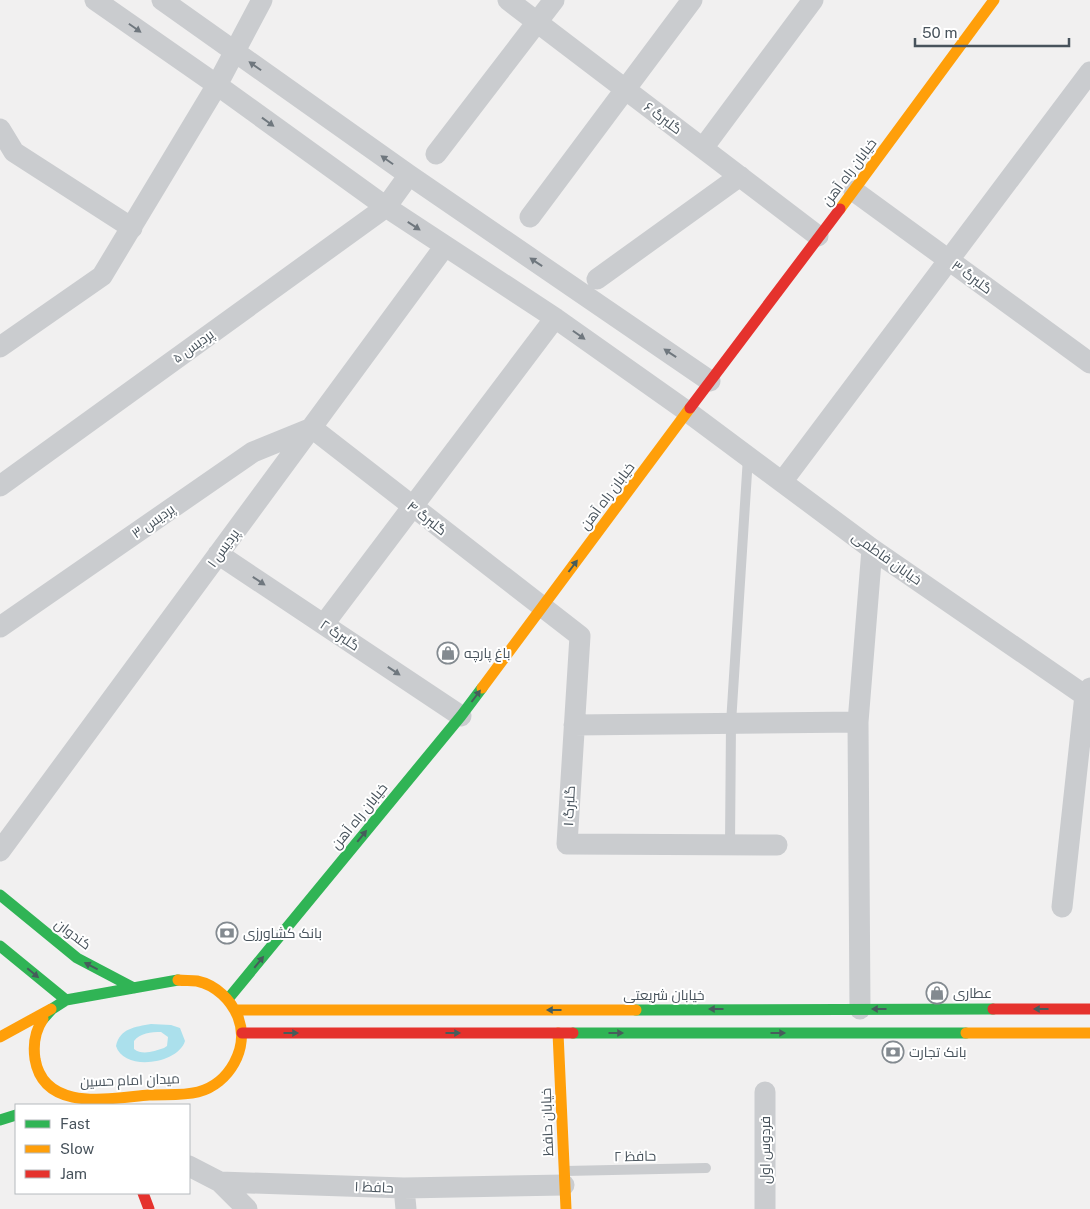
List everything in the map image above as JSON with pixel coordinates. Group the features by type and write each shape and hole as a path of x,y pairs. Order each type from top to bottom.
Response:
{"street":[{"name":"خیابان فاطمی","path":"95,0 386,207 555,318 688,412 872,549 1088,694"},
{"path":"162,0 409,175 710,381"},
{"path":"1,344 102,276 236,53 262,0"},
{"name":"گلبرگ ۶","path":"508,0 818,236"},
{"path":"436,154 554,0"},
{"path":"530,217 692,0"},
{"path":"703,148 813,0"},
{"name":"خیابان راه آهن","path":"228,999 461,716 994,0"},
{"path":"782,482 1090,72"},
{"path":"0,129 7,157 132,228"},
{"name":"پردیس ۵","path":"0,486 386,207 409,175"},
{"path":"597,279 740,176"},
{"name":"گلبرگ ۳","path":"854,190 1090,363"},
{"name":"پردیس ۱","path":"0,851 445,246"},
{"path":"324,624 555,318"},
{"name":"گلبرگ ۴","path":"312,428 542,608"},
{"name":"پردیس ۳","path":"0,627 253,452 312,428"},
{"path":"860,1009 858,722 872,549"},
{"name":"گلبرگ ۲","path":"218,554 461,716"},
{"name":"گلبرگ ۱","path":"542,608 580,636 567,844 777,845"},
{"path":"1062,907 1088,694"},
{"path":"574,725 858,722"},
{"name":"کندوان","path":"0,895 77,958 134,988"},
{"path":"0,946 66,1000"},
{"name":"میدان امام حسین","path":"178,980 196,981 214,988 228,999 237,1010 242,1033 240,1052 232,1069 219,1082 202,1091 110,1102 74,1098 59,1093 46,1082 37,1069 33,1052 35,1036 41,1021 52,1009 66,1000 178,980"},
{"path":"0,1037 52,1009"},
{"name":"خیابان شریعتی","path":"237,1010 1090,1009"},
{"path":"242,1033 1090,1033"},
{"name":"خیابان حافظ","path":"558,1033 566,1209"},
{"name":"فردوس اول","path":"765,1092 765,1209"},
{"path":"58,1103 74,1098"},
{"path":"0,1120 15,1115"},
{"name":"حافظ ۱","path":"190,1167 220,1182 405,1199 564,1178"},
{"path":"220,1182 247,1209"},
{"path":"143,1194 149,1209"}],"lane":[{"path":"730,845 731,723 748,457"},
{"name":"حافظ ۲","path":"564,1178 706,1168"}],"water":[{"path":"151,1024 171,1025 180,1028 185,1041 180,1049 162,1060 151,1062 140,1062 129,1059 121,1054 116,1046 121,1035 129,1029","holes":["161,1032 168,1037 167,1046 164,1048 145,1053 134,1049 134,1041 143,1035"]}],"traffic: fast":[{"path":"228,999 482,688"},
{"path":"0,895 77,958 134,988"},
{"path":"0,946 66,1000"},
{"path":"43,1019 52,1009 66,1000 178,980"},
{"path":"636,1010 993,1009"},
{"path":"573,1033 966,1033"},
{"path":"0,1120 15,1115"}],"traffic: slow":[{"path":"840,209 994,0"},
{"path":"482,688 690,408"},
{"path":"43,1019 35,1038 35,1059 41,1076 51,1088 65,1095 99,1099 198,1092 209,1088 219,1081 234,1063 239,1052 241,1029 235,1011 222,994 204,983 178,980"},
{"path":"0,1037 51,1009"},
{"path":"237,1010 636,1010"},
{"path":"558,1033 566,1209"},
{"path":"966,1033 1090,1033"}],"traffic: jam":[{"path":"690,408 840,209"},
{"path":"993,1009 1090,1009"},
{"path":"242,1033 573,1033"},
{"path":"143,1194 149,1209"}],"place":[{"name":"باغ پارچه","path":"448,653"},
{"name":"بانک کشاورزی","path":"227,933"},
{"name":"عطاری","path":"937,993"},
{"name":"بانک تجارت","path":"893,1052"}]}
